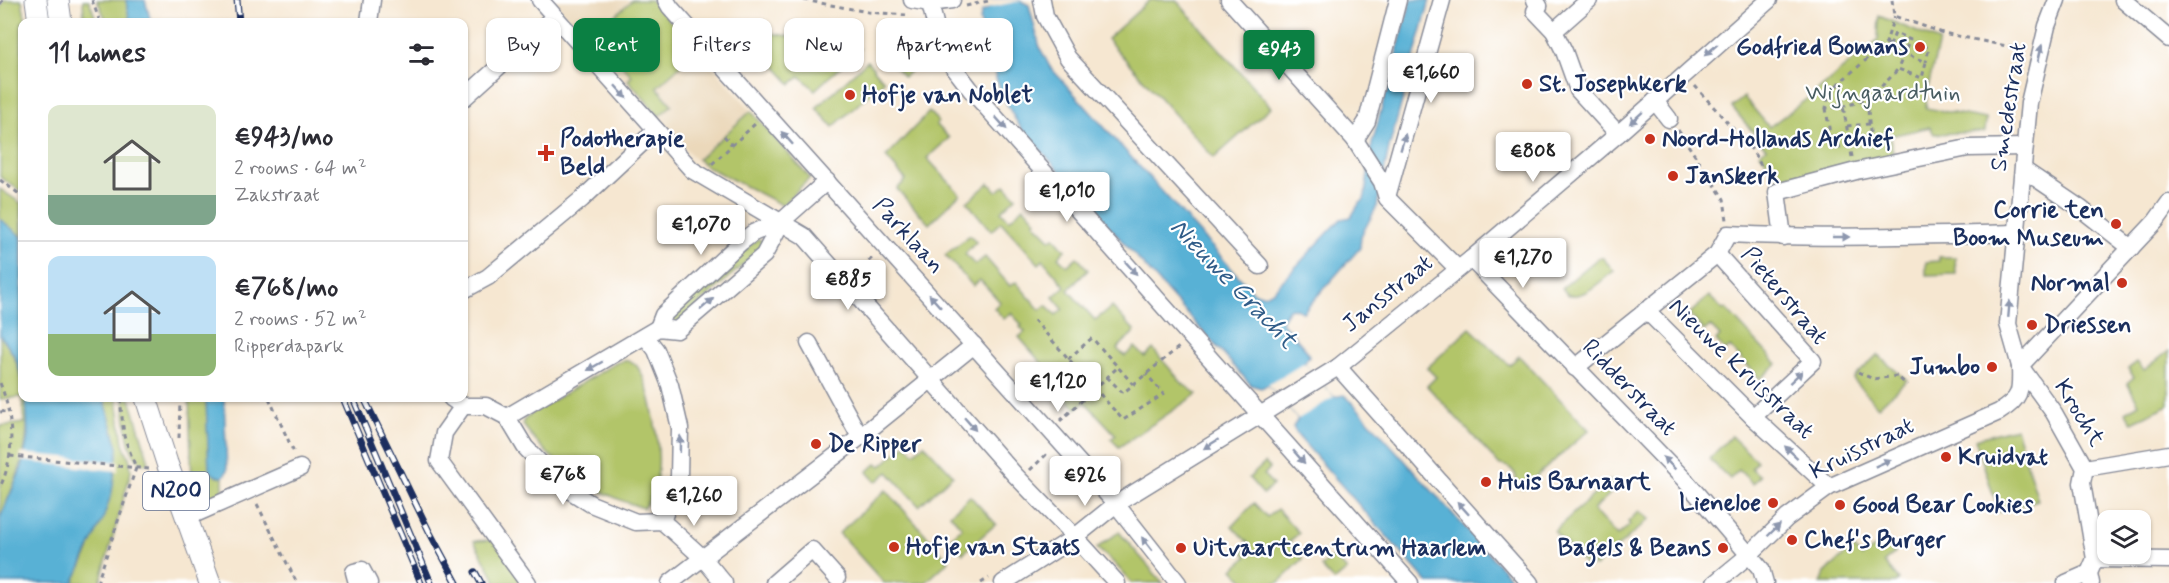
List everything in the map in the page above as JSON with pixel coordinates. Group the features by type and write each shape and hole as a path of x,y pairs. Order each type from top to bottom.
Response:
{"main road":[{"path":"36,0 38,18"},
{"path":"58,0 60,18"},
{"name":"N200","path":"147,402 210,583"}],"street":[{"path":"370,18 372,0"},
{"path":"540,0 692,170 804,236 1019,480 1076,537 1117,583"},
{"name":"Parklaan","path":"666,0 765,114 1116,504 1178,583"},
{"path":"912,0 931,7 952,0"},
{"path":"1042,0 1045,16 1068,58 1260,266"},
{"name":"Ridderstraat","path":"1229,0 1355,140 1370,162 1384,190 1551,343 1684,479 1761,569 1765,583"},
{"path":"1355,140 1367,121 1398,0"},
{"path":"1384,190 1442,0"},
{"path":"1554,31 1589,0"},
{"name":"Jansstraat","path":"1116,504 1260,413 1338,367 1618,134 1684,73 1769,0"},
{"name":"Smedestraat","path":"2020,366 2008,324 2015,233 2024,170 2029,103 2047,26 2057,0"},
{"path":"2122,0 2169,39"},
{"path":"1535,6 1554,31 1578,90 1618,134"},
{"path":"931,7 939,40 948,60 971,90 1410,583"},
{"path":"468,94 554,17"},
{"path":"1655,101 1670,118"},
{"path":"468,288 488,277 556,220 656,130"},
{"path":"1783,237 1777,192 1856,171 1968,148 2024,147"},
{"path":"2024,170 2080,208 2131,248"},
{"path":"662,520 679,477 680,428 670,385 656,350 652,332 663,315 741,242 753,233 782,221 827,181"},
{"path":"2020,366 2156,221 2169,203"},
{"path":"507,417 652,332 677,330 764,255 782,221"},
{"path":"1575,368 1717,254 1728,234 1783,237 2015,233"},
{"name":"Pieterstraat","path":"1717,254 1813,361 1753,417"},
{"name":"Nieuwe Kruisstraat","path":"1646,310 1753,417 1829,487"},
{"path":"809,343 860,437"},
{"path":"670,583 860,437 974,345"},
{"name":"Krocht","path":"2020,366 2054,413 2085,468 2082,483 2092,572"},
{"name":"Kruisstraat","path":"1715,583 1749,555 1787,518 1829,487 1999,412 2014,403 2021,390 2020,366"},
{"path":"1338,367 1530,583"},
{"path":"528,583 439,461 444,433 457,402 486,406 507,417 525,447 561,485 591,504 636,522 662,520 703,558 724,583"},
{"path":"2085,468 2169,454"},
{"path":"186,518 300,468"},
{"path":"1003,583 1076,537 1116,504"},
{"path":"774,583 812,550 837,578"},
{"path":"2066,583 2092,572 2169,560"},
{"path":"357,583 354,572 362,570 369,583"}],"path":[{"path":"0,4 3,0"},
{"path":"92,0 99,18"},
{"path":"804,0 868,12 913,15 931,7 992,0"},
{"path":"1867,99 1871,142 1832,148 1826,108 1829,94 1886,43 1894,16 1892,0"},
{"path":"1894,16 1942,33 2040,52"},
{"path":"1890,46 1895,33 1929,48 1922,78 1898,69"},
{"path":"1826,108 1843,108 1867,99 1882,88 1898,69 1910,39"},
{"path":"1886,43 1926,62"},
{"path":"1684,73 1752,150 1777,192"},
{"path":"1839,83 1849,145 1856,171"},
{"path":"700,176 765,114"},
{"path":"1670,118 1724,199"},
{"path":"1846,126 1869,124"},
{"path":"724,136 732,145"},
{"path":"0,180 18,193"},
{"path":"845,282 885,246"},
{"path":"1034,320 1123,420 1164,394 1146,374"},
{"path":"1107,378 1123,393 1191,335"},
{"path":"1068,359 1092,338 1133,384"},
{"path":"1019,480 1095,389 1118,367"},
{"path":"1858,372 1873,379 1897,376 1907,385"},
{"path":"0,383 10,411 12,456 0,487"},
{"path":"96,583 136,468 124,436 120,402"},
{"path":"179,439 180,402"},
{"path":"271,402 300,468"},
{"path":"0,412 10,411"},
{"path":"12,456 136,468"},
{"path":"250,490 297,583"}],"shaded area":[{"path":"553,0 653,0 672,21 672,72 717,72 811,178 781,206 697,161 617,72 660,72 660,18 573,18 573,22"}],"green space":[{"path":"5,0 22,0 25,18 18,18 18,189 0,177 0,7"},
{"path":"83,0 89,0 96,18 84,18"},
{"path":"97,0 126,0 129,18 105,18"},
{"path":"632,0 651,0 672,23 673,72 657,87 672,105 659,116 628,80 632,76 628,72 660,72 660,18 613,18"},
{"path":"1150,0 1176,0 1271,107 1214,158 1107,39"},
{"name":"Wijngaardtuin","path":"1879,16 1939,41 1927,92 1926,108 1986,119 1985,132 1934,134 1930,127 1890,136 1894,159 1797,185 1794,175 1779,178 1760,153 1766,148 1732,107 1744,97 1769,127 1816,92 1878,39"},
{"path":"772,33 784,35 784,72 835,72 815,90 800,76 791,84 772,63"},
{"name":"Hofje van Noblet","path":"867,61 884,81 833,127 816,108 855,72 864,72 864,64"},
{"path":"899,72 909,72 904,77"},
{"path":"751,111 810,178 782,205 708,167 698,159"},
{"path":"929,112 949,138 927,158 960,194 929,224 897,189 906,180 886,157"},
{"path":"989,183 997,192 1005,185 1016,197 1001,211 1009,220 1024,207 1036,221 1034,223 1051,240 1054,237 1065,250 1058,257 1067,266 1077,257 1088,270 1068,290 1095,320 1112,307 1135,331 1117,349 1125,356 1135,347 1145,357 1153,349 1183,384 1197,394 1119,447 1111,439 1116,435 1085,402 1076,409 1053,384 1056,380 1019,337 1025,332 1020,327 1022,325 1011,313 1004,319 994,308 1000,302 980,280 973,286 945,255 970,235 976,242 965,254 975,265 985,257 1010,286 1016,282 1040,310 1046,305 1056,315 1063,309 1053,297 1065,286 1043,260 1039,264 1001,222 991,231 967,202"},
{"path":"0,189 18,201 18,234 0,219"},
{"path":"758,239 767,243 677,324 671,323 669,320 677,308"},
{"path":"1939,257 1955,257 1956,274 1926,275 1926,262 1939,261"},
{"path":"1598,258 1603,258 1614,271 1587,291 1568,295 1562,288"},
{"path":"1709,296 1723,310 1726,309 1777,364 1760,379 1730,347 1725,351 1716,341 1720,336 1710,326 1704,331 1689,314"},
{"path":"1470,328 1509,365 1519,356 1589,430 1522,489 1516,482 1512,470 1500,465 1427,386 1436,377 1427,368"},
{"path":"0,335 17,364 18,397 0,399"},
{"path":"2169,351 2169,405 2132,422 2125,412 2139,404 2127,383 2134,377 2128,369 2137,362 2144,370"},
{"path":"1877,355 1907,380 1878,407 1853,379"},
{"path":"624,360 634,363 641,374 650,400 656,431 657,474 651,495 643,508 607,494 576,477 548,454 523,425 524,420 532,413"},
{"path":"22,402 26,402 27,432 22,460 0,518 0,426 24,423"},
{"path":"105,402 118,402 123,443 130,460 131,472 100,583 73,583 89,551 118,448"},
{"path":"124,402 131,402 149,462 145,464 133,453 126,425"},
{"path":"189,402 206,402 209,469 218,477 223,477 223,496 201,507 192,482"},
{"path":"2016,428 2038,500 1999,512 1975,439"},
{"path":"1731,436 1757,461 1751,468 1760,476 1753,484 1739,470 1730,479 1709,459"},
{"path":"906,444 914,453 924,444 953,475 919,506 888,472 876,482 867,472 877,463 881,466"},
{"path":"1265,463 1270,468 1264,475 1273,485 1263,494 1249,478"},
{"path":"1610,480 1617,487 1593,510 1617,536 1630,525 1628,522 1639,511 1649,519 1595,567 1592,564 1587,567 1554,531"},
{"name":"Hofje van Staats","path":"886,490 949,561 925,583 884,583 839,533"},
{"path":"970,496 996,524 963,553 950,538 962,528 950,514"},
{"path":"1254,503 1267,517 1277,509 1299,533 1289,542 1303,559 1278,583 1246,583 1233,569 1247,557 1243,552 1250,545 1232,526"},
{"path":"1119,532 1163,583 1132,583 1097,548"},
{"path":"496,540 527,583 497,583 474,541"},
{"path":"1883,541 1895,553 1884,562 1899,580 1896,583 1821,583 1825,573 1853,547 1862,557"},
{"path":"1333,556 1347,570 1334,581 1321,567"}],"water":[{"path":"126,0 145,0 150,18 129,18"},
{"name":"Nieuwe Gracht","path":"987,0 1019,0 1029,5 1040,48 1050,67 1249,288 1261,295 1274,290 1341,219 1351,217 1363,201 1372,144 1411,0 1430,0 1389,148 1377,206 1361,236 1360,248 1303,312 1293,308 1289,309 1281,321 1307,351 1309,356 1304,364 1334,397 1344,395 1352,402 1515,583 1428,583 1298,436 1293,427 1298,419 1268,385 1261,388 1251,385 1021,128 1006,102 994,72 1013,72 1013,18 980,18 982,12 988,9"},
{"path":"0,219 18,234 18,365 15,356 0,335"},
{"path":"26,402 105,402 118,448 112,492 103,519 73,583 0,583 0,518 22,467 28,436"},
{"path":"206,402 224,402 227,471 223,477 218,477 209,469"}],"pier":[{"path":"985,0 1020,0 1020,1 987,8"},
{"path":"1304,363 1334,397 1298,419 1268,385"},
{"path":"21,453 119,462 118,471 20,461"}],"railway":[{"path":"237,0 239,18"},
{"path":"345,402 421,583"},
{"path":"355,402 431,583"},
{"path":"366,402 457,583"},
{"path":"475,572 481,583"}],"place":[{"name":"Godfried Bomans","path":"1920,47"},
{"name":"St. Josephkerk","path":"1527,84"},
{"name":"Hofje van Noblet","path":"850,95"},
{"name":"Noord-Hollands Archief","path":"1650,139"},
{"name":"Podotherapie Beld","path":"546,153"},
{"name":"Janskerk","path":"1673,176"},
{"name":"Corrie ten Boom Museum","path":"2116,224"},
{"name":"Normal","path":"2122,283"},
{"name":"Driessen","path":"2032,325"},
{"name":"Jumbo","path":"1992,367"},
{"name":"De Ripper","path":"816,444"},
{"name":"Kruidvat","path":"1946,457"},
{"name":"Huis Barnaart","path":"1486,482"},
{"name":"Lieneloe","path":"1773,503"},
{"name":"Good Bear Cookies","path":"1840,505"},
{"name":"Chef's Burger","path":"1792,540"},
{"name":"Hofje van Staats","path":"894,547"},
{"name":"Uitvaartcentrum Haarlem","path":"1181,548"},
{"name":"Bagels & Beans","path":"1723,548"}]}
